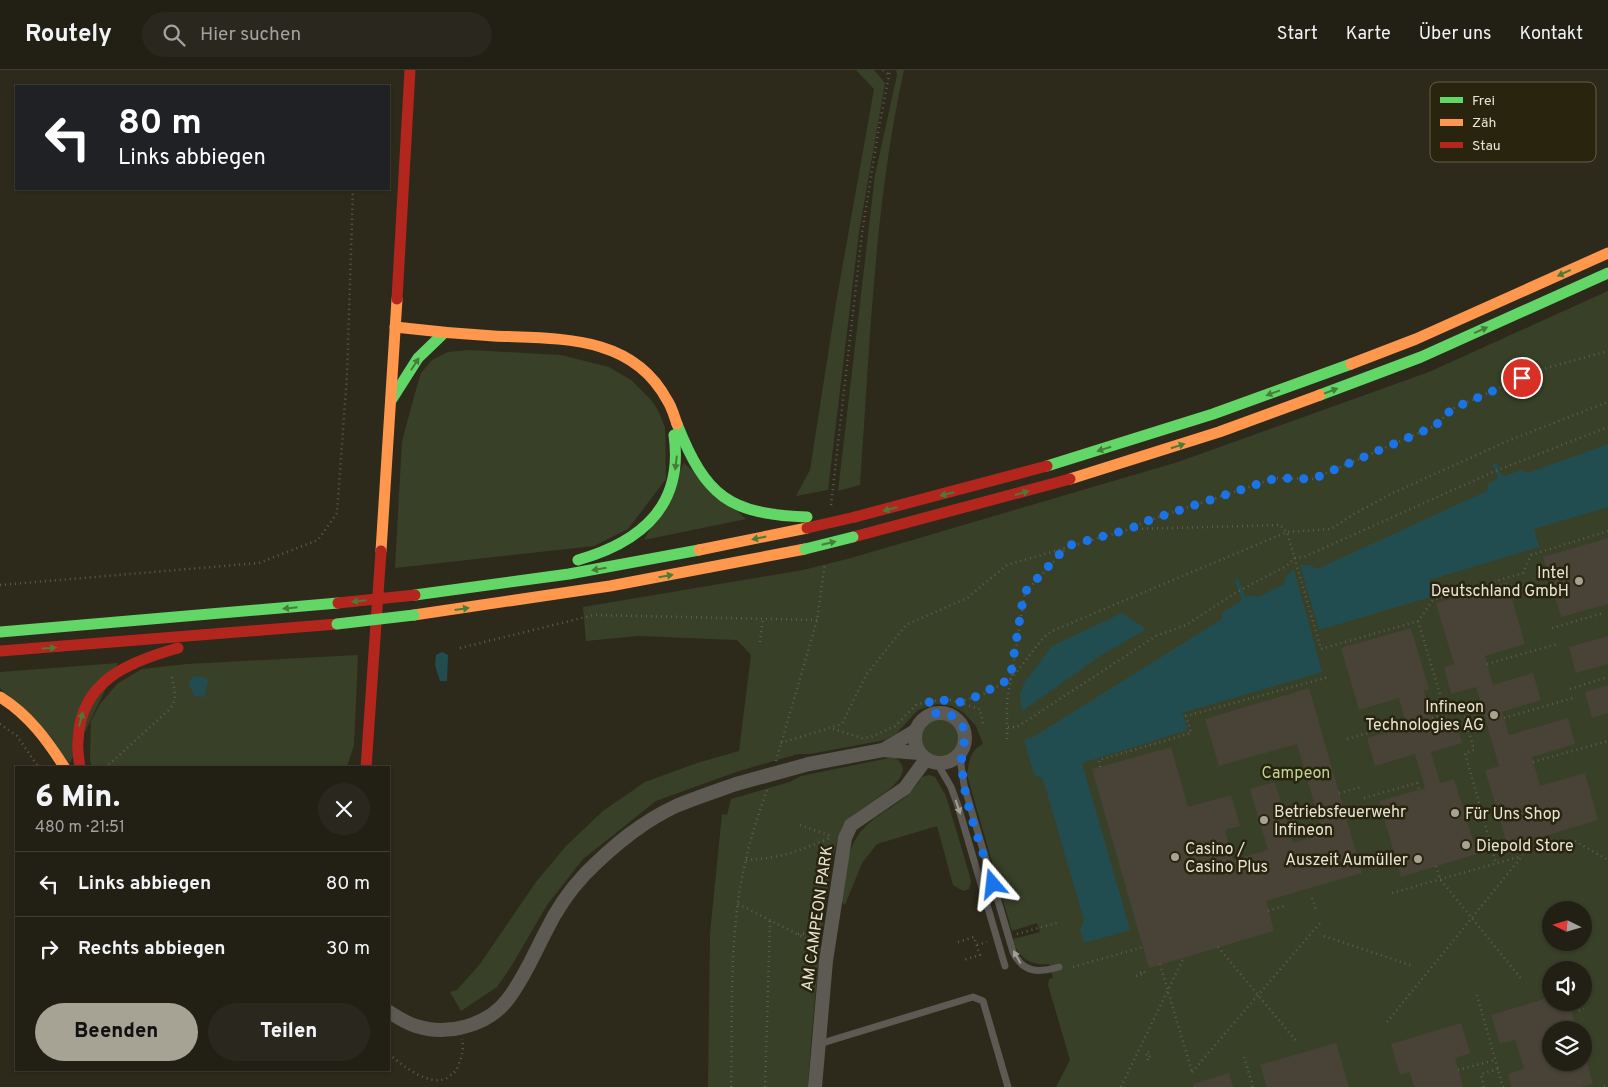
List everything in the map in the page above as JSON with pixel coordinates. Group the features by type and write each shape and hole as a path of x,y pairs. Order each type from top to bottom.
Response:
{"main road":[{"path":"366,766 392,399 410,70"},
{"path":"0,632 338,604 468,588 664,558 807,523 855,517 1064,462 1222,411 1416,338 1608,253"},
{"path":"0,652 414,616 677,574 805,549 1067,480 1219,432 1421,357 1608,272"},
{"path":"395,328 444,333 560,339 602,347 628,358 644,369 666,398 690,458 714,490 729,501 744,508 807,523"},
{"path":"392,399 418,358 444,333"},
{"path":"468,588 573,562 603,552 632,538 655,515 673,486 678,453 666,398"},
{"path":"80,766 77,744 82,714 86,704 98,687 114,673 147,656 256,630"},
{"path":"0,697 38,728 50,743 64,766"}],"street":[{"path":"390,1013 416,1026 433,1029 461,1028 484,1018 507,1001 525,974 545,931 564,900 584,876 605,854 629,834 676,806 736,784 809,764 883,750 951,761 962,751 965,731 956,718 931,707 915,731 883,750"},
{"path":"915,731 915,742 927,758"},
{"path":"900,752 907,758 910,764 910,773 905,788"},
{"name":"AM CAMPEON PARK","path":"815,1087 839,837 905,788 927,758"}],"lane":[{"path":"962,751 961,765 964,785 1013,952 1022,965 1029,969 1040,971 1059,967"},
{"path":"927,758 950,787 958,806 1004,966"},
{"path":"818,1044 973,997 983,1001 1008,1087"},
{"path":"816,1072 821,1087"}],"path":[{"path":"883,70 890,76"},
{"path":"832,493 862,233 890,70"},
{"path":"0,585 259,562 318,540 337,513 347,375 353,190"},
{"path":"825,566 817,620 781,743 842,724 866,675 906,625 967,598 1007,565 1130,529 1144,522 1276,478 1313,479 1435,426 1452,409 1539,370 1608,351"},
{"path":"960,702 986,693 1010,679 1044,637 1052,631 1080,618 1287,532 1331,529 1391,494 1505,442 1608,402"},
{"path":"1008,727 1017,727 1156,636 1186,625 1237,592 1286,566 1294,558 1304,557 1502,468 1608,427"},
{"path":"1130,529 1280,525 1287,532 1321,650 1418,621 1433,600 1523,573 1532,555 1608,531"},
{"path":"1007,739 1007,700 1024,593 1067,546"},
{"path":"1552,628 1603,613"},
{"path":"460,648 594,615 817,620"},
{"path":"760,642 763,618"},
{"path":"1418,621 1446,714"},
{"path":"1487,664 1557,644"},
{"path":"107,766 170,708 176,697 172,677"},
{"path":"1100,767 1098,760 1191,733 1186,716 1329,677"},
{"path":"1570,689 1608,677"},
{"path":"1504,718 1573,698"},
{"path":"831,728 862,738 871,737 895,726 916,705 931,707 950,700 980,709 983,725"},
{"path":"1432,718 1463,709 1474,750 1465,753 1496,863"},
{"path":"1347,739 1406,722"},
{"path":"0,724 17,736 38,766"},
{"path":"1468,729 1487,724"},
{"path":"1534,762 1608,741"},
{"path":"1364,798 1417,783 1419,790"},
{"path":"1340,793 1361,787"},
{"path":"731,1087 733,979 738,904 746,860 764,799"},
{"path":"800,825 839,837"},
{"path":"746,860 772,858 839,837"},
{"path":"1575,841 1608,860"},
{"path":"1387,1022 1523,855 1392,893"},
{"path":"1436,866 1440,879 1523,981"},
{"path":"1312,898 1317,912"},
{"path":"738,904 807,939 817,947 826,961"},
{"path":"1268,911 1284,906"},
{"path":"797,934 811,933 832,919"},
{"path":"765,1087 770,921"},
{"path":"1034,930 1060,922"},
{"path":"1160,964 1192,1072 1320,923"},
{"path":"1324,936 1413,966"},
{"path":"958,942 974,937 980,955 963,960"},
{"path":"1073,967 1143,947"},
{"path":"1218,947 1297,1042"},
{"path":"1121,1087 1184,957"},
{"path":"1136,976 1145,973 1144,971 1139,973"},
{"path":"1476,995 1503,1087"},
{"path":"390,1055 412,1074 428,1081 443,1081 456,1072 464,1051 461,1028"},
{"path":"1244,1057 1253,1087"},
{"path":"1458,1070 1495,1060"},
{"path":"1484,1087 1481,1074 1498,1069"},
{"path":"1604,1087 1608,1086"}],"green space":[{"path":"856,70 874,70 885,83 859,232 828,490 796,496 810,470 836,303 874,89"},
{"path":"896,70 904,70 886,173 874,276 860,485 838,491 875,175 897,75"},
{"name":"Campeon","path":"1608,291 1608,1087 1056,1087 1070,1060 1048,985 1049,979 1053,978 1049,964 1036,964 1021,956 1013,939 1040,932 1037,923 1012,931 967,775 971,756 983,744 976,726 963,712 952,706 937,704 918,710 896,734 885,740 810,754 798,754 736,772 656,801 583,859 547,905 497,987 461,1011 450,992 457,990 480,964 536,882 566,846 603,811 645,782 697,763 739,751 751,655 737,640 638,636 586,641 583,607 803,570 851,558 1178,462 1429,372"},
{"path":"469,350 561,355 609,367 631,380 651,400 658,410 665,428 666,479 628,529 594,546 395,568 402,441 421,373 432,360 448,352"},
{"path":"684,463 746,519 644,540"},
{"path":"358,655 354,745 347,766 92,766 90,760 91,721 100,704 117,684 142,669 187,664"},
{"path":"118,663 70,763 0,688 0,672"},
{"path":"944,718 951,721 957,727 960,738 959,746 951,755 944,758 936,758 929,755 921,746 920,734 923,727 932,719"},
{"path":"894,757 902,766 902,775 884,793 848,819 842,827 838,838 830,875 823,924 812,1026 808,1087 708,1087 710,933 722,814 727,815 731,799 790,782 801,776"},
{"path":"929,775 935,777 946,796 971,882 969,889 963,891 953,885 937,826 877,844 862,863 845,905 841,901 846,868 850,852 857,837 871,821 907,795 922,777"}],"water":[{"path":"1608,444 1608,507 1534,529 1539,547 1429,580 1434,596 1319,630 1300,565 1310,565 1317,569 1487,491 1488,484 1497,479 1498,473 1506,476 1521,470 1528,473"},
{"path":"1294,569 1322,672 1182,713 1188,730 1082,763 1130,930 1084,943 1080,929 1084,920 1043,779 1034,774 1024,739 1033,737 1222,619 1223,612 1241,601 1242,594 1249,597 1253,595 1258,597 1284,584 1285,578"},
{"path":"1122,613 1146,629 1100,656 1022,711 1020,695 1024,683 1052,646"},
{"path":"442,652 448,655 447,681 440,681 435,665 436,655"},
{"path":"194,676 204,677 208,680 204,697 195,696 189,685 190,680"}],"building":[{"name":"Intel Deutschland GmbH","path":"1608,538 1608,604 1561,617 1543,557"},
{"name":"Infineon Technologies AG","path":"1507,582 1525,644 1485,656 1493,685 1533,673 1541,700 1502,712 1509,735 1568,718 1575,744 1532,757 1540,786 1585,773 1598,820 1508,847 1485,770 1499,766 1476,687 1451,694 1444,667 1454,664 1436,603"},
{"name":"Infineon Technologies AG","path":"1411,628 1429,689 1424,691 1434,726 1455,720 1462,743 1431,752 1440,783 1454,779 1477,854 1401,877 1379,801 1425,788 1415,754 1375,766 1367,738 1407,727 1399,698 1359,710 1341,648"},
{"name":"Intel Deutschland GmbH","path":"1608,636 1608,664 1576,673 1569,647"},
{"path":"1608,685 1608,713 1592,718 1585,692"},
{"name":"Casino / Casino Plus","path":"1309,688 1362,873 1266,901 1274,931 1149,968 1092,769 1171,747 1188,807 1231,795 1240,826 1225,830 1233,860 1268,850 1250,789 1275,782 1293,843 1323,834 1297,744 1219,766 1205,719"},
{"path":"1542,1000 1542,1011 1572,1011 1574,1021 1542,1021 1542,1071 1589,1071 1593,1084 1581,1087 1511,1087 1508,1074 1524,1069 1515,1040 1500,1044 1491,1015"},
{"path":"1461,1023 1470,1053 1455,1058 1463,1087 1414,1087 1410,1072 1400,1075 1391,1044"},
{"path":"1336,1043 1349,1087 1267,1087 1260,1065"},
{"path":"1229,1073 1233,1087 1193,1087 1193,1084"}],"waterway":[{"path":"1495,465 1498,473"},
{"path":"1237,581 1242,594"}],"traffic: fast":[{"path":"1320,395 1421,357 1608,273"},
{"path":"392,399 418,358 444,333"},
{"path":"1047,466 1213,414 1351,364"},
{"path":"677,424 699,469 710,485 724,497 739,506 758,511 807,517"},
{"path":"578,560 621,543 639,531 653,517 665,501 672,482 675,460 674,435"},
{"path":"805,549 853,537"},
{"path":"415,595 569,574 699,550"},
{"path":"0,632 338,603"},
{"path":"337,624 414,615"}],"traffic: slow":[{"path":"1351,364 1416,339 1608,253"},
{"path":"381,551 397,299"},
{"path":"395,327 494,336 568,340 591,344 614,352 634,363 652,378 669,403 677,424"},
{"path":"1070,479 1219,432 1320,395"},
{"path":"699,550 807,528"},
{"path":"414,615 610,586 805,549"},
{"path":"0,697 29,720 64,766"}],"traffic: jam":[{"path":"397,299 410,70"},
{"path":"855,517 1047,466"},
{"path":"853,537 1070,479"},
{"path":"807,528 855,517"},
{"path":"366,766 381,551"},
{"path":"338,603 415,595"},
{"path":"0,651 337,624"},
{"path":"80,766 78,744 81,720 87,703 97,689 110,677 125,668 178,648"}],"place":[{"name":"Intel Deutschland GmbH","path":"1579,581"},
{"name":"Infineon Technologies AG","path":"1494,715"},
{"name":"Für Uns Shop","path":"1455,813"},
{"name":"Betriebsfeuerwehr Infineon","path":"1264,820"},
{"name":"Diepold Store","path":"1466,845"},
{"name":"Casino / Casino Plus","path":"1175,857"},
{"name":"Auszeit Aumüller","path":"1418,859"}],"route":[{"path":"993,884 964,785 961,765 965,731 956,718 940,712 932,714 929,701 950,700 960,702 986,693 1010,679 1024,593 1067,546 1130,529 1144,522 1276,478 1313,479 1435,426 1452,409 1522,378"}]}
